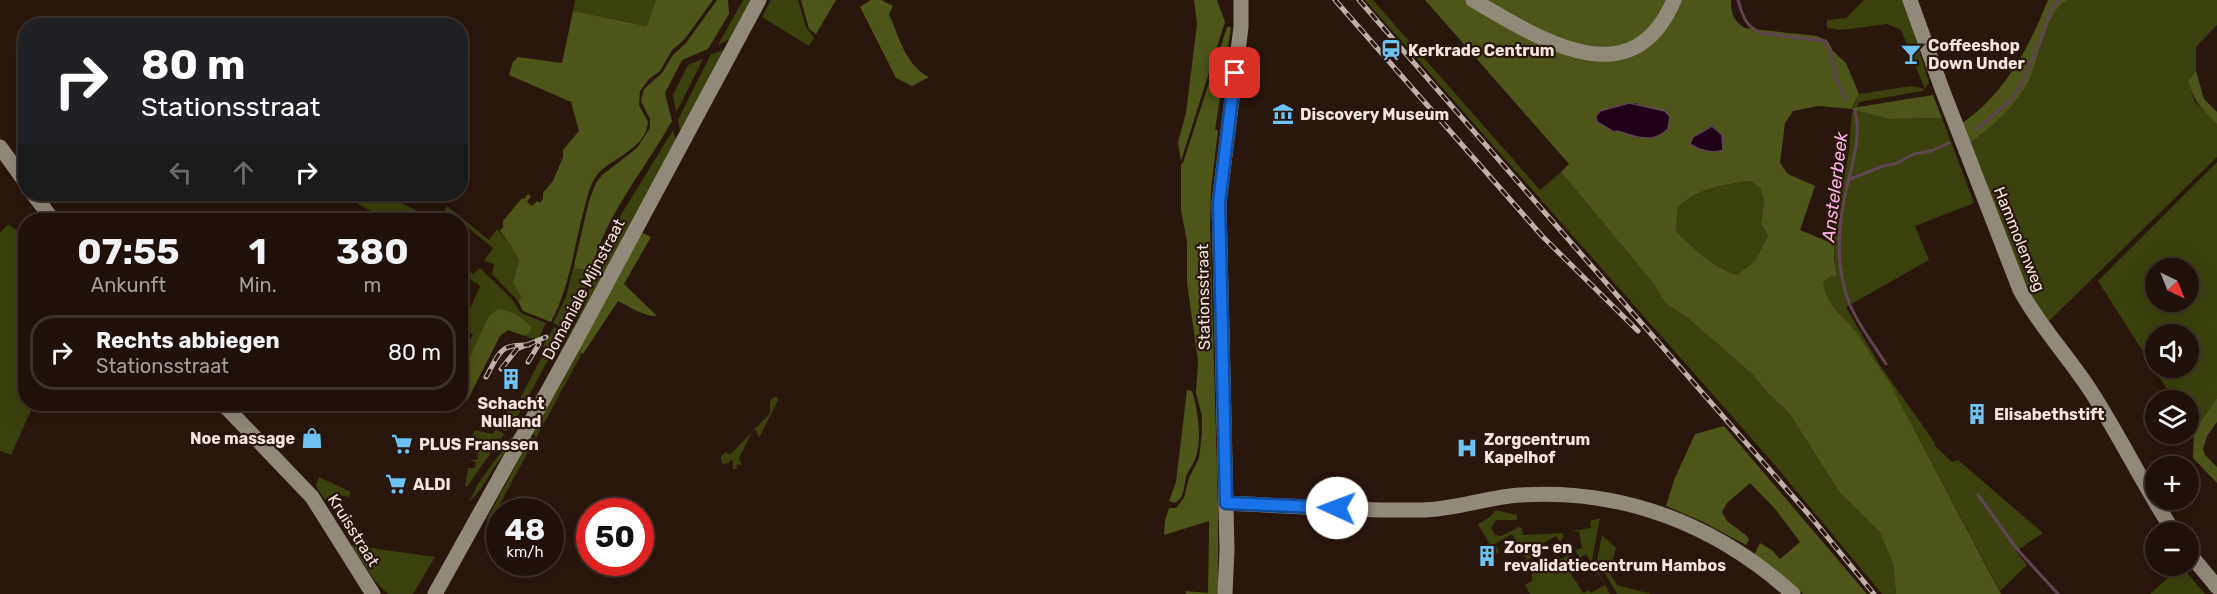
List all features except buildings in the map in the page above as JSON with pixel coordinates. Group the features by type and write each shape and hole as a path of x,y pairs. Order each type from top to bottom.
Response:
{"main road":[{"name":"Domaniale Mijnstraat","path":"435,594 537,412 759,0"},
{"name":"Stationsstraat","path":"1225,594 1226,503 1219,203 1241,27 1241,0"},
{"path":"1473,0 1530,33 1575,51 1603,56 1627,50 1652,34 1666,16 1674,0"},
{"name":"Hammolenweg","path":"1910,0 2020,290 2033,314 2092,394 2150,496 2168,522"},
{"path":"0,147 18,172"},
{"path":"38,201 48,213"},
{"name":"Kruisstraat","path":"230,411 316,504 373,594"},
{"path":"1226,503 1423,510 1520,495 1589,496 1665,514 1714,536 1753,560 1793,594"},
{"path":"2199,565 2217,587"}],"green space":[{"path":"575,0 656,0 648,26 573,11"},
{"path":"656,0 713,0 684,40 672,50 660,71 649,79 640,91 639,105 648,122 646,132 633,148 606,166 593,181 566,285 551,322 523,311 518,301 522,298 513,283 519,260 500,231 503,221 522,198 524,199 528,194 531,196 527,202 532,206 537,201 540,203 543,193 553,181 563,157 563,150 579,131 571,102 509,75 513,62 518,57 562,63 573,11 647,26"},
{"path":"717,0 728,0 729,14 708,49 682,60 665,93 672,121 607,228 592,267 585,270 575,268 589,201 596,183 602,175 637,148 650,128 650,119 641,101 644,89 662,73 673,55 686,43"},
{"path":"743,0 751,0 730,39 718,45"},
{"path":"771,0 798,0 806,27 814,38 809,46 762,17"},
{"path":"801,0 836,0 816,34 809,29"},
{"path":"871,0 881,0 893,6 889,14 904,50 914,66 929,77 912,86 896,78 860,7"},
{"path":"1194,0 1217,0 1225,22 1181,161 1178,142 1186,113 1197,24"},
{"path":"1365,0 1373,0 1540,190 1561,172 1653,283 1665,303 1689,319 1752,374 1789,413 1840,493 1879,531 1893,564 1896,594 1882,594 1774,464"},
{"path":"1425,0 1731,0 1734,16 1745,28 1817,36 1828,41 1833,51 1846,63 1859,94 1852,108 1933,95 1942,118 1889,119 1852,109 1818,106 1793,111 1785,123 1780,163 1788,174 1815,186 1800,230 1834,244 1837,276 1830,277 1823,282 1827,297 1854,329 1888,380 2001,594 1896,594 1893,564 1879,531 1840,493 1789,413 1752,374 1689,319 1665,303 1653,283 1561,172 1569,164","holes":["1637,103 1666,132 1654,137 1642,138 1614,132 1598,123 1598,112","1712,126 1722,135 1709,152 1691,144 1693,137","1750,181 1760,188 1764,200 1761,224 1768,236 1755,261 1737,275 1711,262 1676,231 1678,207 1694,195 1720,186"]},
{"path":"1864,0 1904,0 1929,83 1925,89 1901,30 1887,24 1842,30 1827,28 1827,20 1846,18"},
{"path":"2048,0 2068,0 2054,13 2029,81 2003,115 1969,143 1961,124 1990,99 2014,69"},
{"path":"2068,0 2217,0 2217,25 2196,47 2196,71 2188,81 2195,102 2217,124 2217,157 2048,322 2035,302 2014,258 1969,143 1986,131 2018,98 2029,81 2054,13"},
{"path":"1227,27 1231,27 1215,130 1218,130 1211,190 1210,224 1218,506 1218,593 1186,594 1185,591 1208,593 1209,521 1164,535 1169,508 1176,508 1184,498 1189,478 1199,458 1202,434 1202,416 1196,393 1198,361 1187,283 1187,241 1181,211 1181,164"},
{"path":"725,50 680,131 678,120 711,54"},
{"path":"703,59 676,112 673,95 688,65"},
{"path":"2196,71 2204,99 2217,112 2217,124 2193,95 2188,81"},
{"path":"1911,86 1925,89 1859,102 1854,108 1859,94"},
{"path":"1853,108 1889,119 1942,118 1974,203 1915,226 1929,260 1846,307 1879,364 1935,443 1934,445 1952,462 1958,460 2043,533 2016,551 2027,565 2000,591 1899,401 1858,335 1823,291 1822,282 1837,275 1835,229 1849,152"},
{"path":"673,130 676,140 510,448 469,502 479,482 521,425 540,391 583,308 602,253 619,218"},
{"path":"2217,162 2217,398 2199,424 2199,390 2168,390 2160,378 2199,378 2199,324 2145,324 2145,355 2098,281"},
{"path":"1750,181 1760,188 1764,200 1761,224 1768,236 1755,261 1737,275 1711,262 1676,231 1678,207 1703,191"},
{"path":"353,201 398,201 421,213 374,213"},
{"path":"447,206 456,213 444,213"},
{"path":"468,223 489,240 497,229 511,246 519,260 513,283 522,298 521,301 518,301 492,274 494,264 484,261 493,248 468,228"},
{"path":"8,224 18,232 18,411 31,411 11,455 0,451 0,233"},
{"path":"641,232 651,237 624,284 657,316 643,313 618,301 583,354 578,350"},
{"path":"575,261 575,268 585,270 592,267 583,296 566,330 553,323 566,297"},
{"path":"480,268 511,298 521,313 546,323 538,340 525,336 530,332 526,322 507,310 488,317 468,361 468,344 473,334 468,332 468,313 480,286 468,278 468,270 473,274"},
{"path":"498,309 512,312 531,327 530,332 525,336 508,330 500,336 468,399 468,361 488,317"},
{"path":"554,327 563,332 518,416 506,431 499,428 511,405 515,406 519,400 546,349 543,346"},
{"path":"578,350 582,353 536,438 533,433"},
{"path":"1187,390 1192,391 1196,407 1199,427 1198,446 1181,498 1174,503 1169,501 1176,482"},
{"path":"777,397 778,400 759,438 754,430 770,413 770,401"},
{"path":"2217,398 2217,422 2207,436 2203,449 2205,455 2217,467 2217,483 2199,464 2199,456 2193,456 2194,444 2199,444 2199,424"},
{"path":"1724,426 1867,594 1803,594 1754,555 1760,543 1773,551 1780,559 1800,542 1776,510 1750,483 1727,503 1722,512 1727,521 1747,536 1749,539 1746,545 1703,522 1666,506 1674,480 1695,434"},
{"path":"496,429 504,434 467,487 465,486 468,468 475,468 476,462 469,460 477,460 480,439 473,437 474,430 493,434"},
{"path":"752,432 739,458 742,466 738,464 736,468 739,469 733,469 731,460 723,464 721,456 727,451 727,454 731,454"},
{"path":"531,437 535,439 503,498 498,498"},
{"path":"319,477 351,492 349,497 334,494 332,501 324,499 316,486"},
{"path":"1496,510 1517,515 1517,520 1496,520 1491,528 1495,535 1501,536 1519,527 1522,528 1523,535 1563,533 1563,538 1560,542 1556,536 1531,550 1534,556 1527,560 1512,534 1495,544 1499,552 1495,554 1478,524 1490,517"},
{"path":"1600,518 1592,560 1610,594 1530,594 1525,585 1532,581 1532,567 1536,573 1568,555 1573,562 1566,566 1583,593 1589,590 1591,593 1605,585 1586,554 1580,558 1575,550 1582,548 1579,532 1572,531 1591,528 1590,521"},
{"path":"1602,535 1616,548 1609,572 1617,585 1651,594 1617,594 1597,560"},
{"path":"351,545 435,557 413,594 388,594 375,581"},
{"path":"2170,576 2190,576 2205,594 2150,594"}],"shaded area":[{"path":"1629,103 1665,111 1670,117 1668,129 1656,137 1643,138 1614,132 1597,122 1596,116 1600,111"},
{"path":"1712,126 1722,135 1723,150 1706,151 1690,144 1693,137"}],"waterway":[{"name":"Anstelerbeek","path":"1738,0 1748,24 1761,33 1825,41 1839,86 1847,100"},
{"path":"1977,129 2012,99 2022,83 2045,29 2049,13 2058,0"},
{"name":"Anstelerbeek","path":"1855,110 1856,146 1840,228 1840,259 1850,305 1886,364"},
{"path":"1848,180 1949,143"},
{"name":"Anstelerbeek","path":"1978,495 2017,549 2058,594"}],"railway":[{"path":"1335,0 1543,237 1638,331"},
{"path":"1359,0 1811,517 1874,594"},
{"path":"501,369 517,349 546,337"},
{"path":"528,362 539,344"},
{"path":"486,377 505,348 529,345"}],"place":[{"name":"Kerkrade Centrum","path":"1391,50"},
{"name":"Coffeeshop Down Under","path":"1911,54"},
{"name":"Discovery Museum","path":"1283,114"},
{"name":"Schacht Nulland","path":"511,379"},
{"name":"Elisabethstift","path":"1977,414"},
{"name":"Noe massage","path":"312,438"},
{"name":"PLUS Franssen","path":"402,444"},
{"name":"Zorgcentrum Kapelhof","path":"1467,448"},
{"name":"ALDI","path":"396,484"},
{"name":"Zorg- en revalidatiecentrum Hambos","path":"1487,556"}],"route":[{"path":"1235,73 1219,203 1226,503 1337,508"}]}
